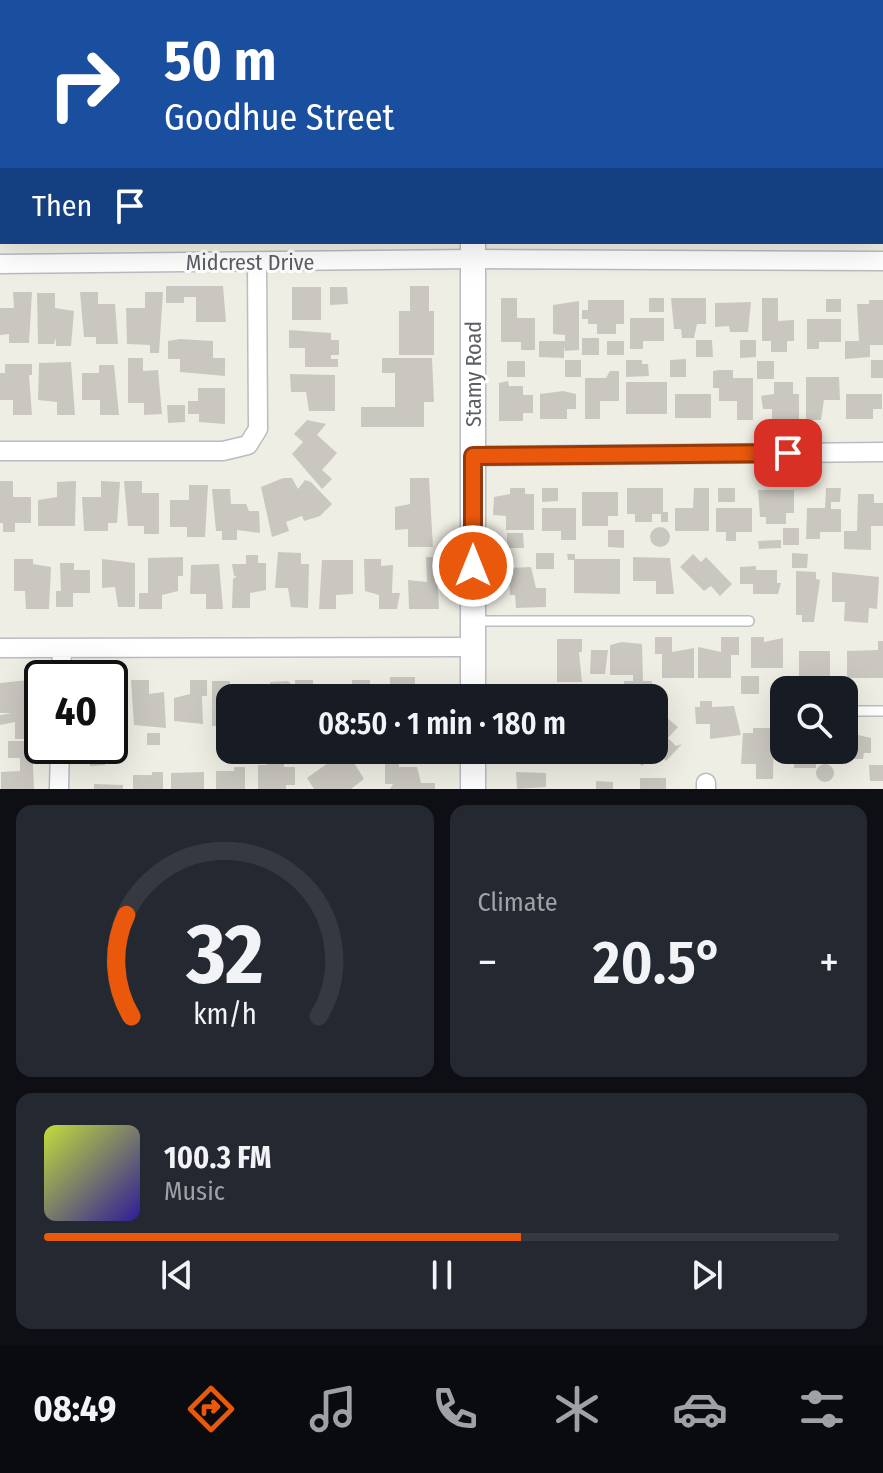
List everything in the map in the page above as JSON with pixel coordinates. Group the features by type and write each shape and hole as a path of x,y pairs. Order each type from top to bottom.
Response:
{"street":[{"name":"Midcrest Drive","path":"0,264 257,263 473,251 883,261"},
{"name":"Stamy Road","path":"473,251 473,684"},
{"path":"0,451 223,451 248,445 258,429 257,263"},
{"path":"473,456 883,452"},
{"path":"0,648 473,647"},
{"path":"62,649 62,660"},
{"path":"59,789 60,764"},
{"path":"473,764 473,789"}],"lane":[{"path":"473,622 749,621"},
{"path":"858,711 883,711"}],"building":[{"path":"166,286 223,286 226,322 196,322 196,297 184,297 184,303 166,303"},
{"path":"410,286 429,286 429,311 434,311 434,355 399,355 399,311 410,311"},
{"path":"292,287 321,287 321,320 292,320"},
{"path":"330,287 347,287 348,304 330,305"},
{"path":"13,292 32,292 29,343 9,343 9,334 0,335 0,308 14,308"},
{"path":"80,292 98,292 98,304 115,304 118,344 96,344 96,337 84,337"},
{"path":"145,292 163,292 159,353 150,353 150,345 127,344 126,308 145,308"},
{"path":"37,293 55,293 55,308 74,311 71,346 56,346 56,338 54,344 38,344"},
{"path":"501,298 517,298 517,318 535,318 535,350 521,350 521,342 501,342"},
{"path":"649,298 664,298 664,312 649,312"},
{"path":"671,298 706,298 706,324 697,324 694,338 682,338 681,329 674,329"},
{"path":"762,298 778,298 778,321 794,320 794,341 787,341 787,352 771,352 771,341 762,341"},
{"path":"826,299 841,299 841,312 826,312"},
{"path":"588,300 624,300 624,324 616,324 616,334 597,334 597,324 588,324 588,319 582,319 582,310 588,310"},
{"path":"869,300 883,300 883,345 870,345 870,357 845,359 845,341 859,341 857,304 869,304"},
{"path":"579,301 579,350 565,351 564,346 564,358 539,357 539,341 565,341 565,335 553,334 553,305"},
{"path":"751,302 748,332 730,332 729,326 715,327 715,303"},
{"path":"630,318 664,318 664,341 643,341 643,349 630,349"},
{"path":"807,319 841,319 841,342 819,342 819,349 807,349"},
{"path":"289,330 331,333 331,340 339,340 339,355 331,355 331,359 338,359 338,367 305,367 305,348 289,348"},
{"path":"582,338 599,338 599,355 582,355"},
{"path":"696,340 712,340 713,357 696,357"},
{"path":"740,340 756,340 756,357 740,358"},
{"path":"168,341 213,341 213,358 225,358 225,376 180,372 180,359 168,359"},
{"path":"607,341 624,341 624,355 607,355"},
{"path":"128,358 143,358 143,371 158,370 162,414 144,415 144,403 128,403"},
{"path":"382,358 432,358 434,402 424,402 424,427 361,427 361,407 395,407 395,373 382,373"},
{"path":"686,359 686,377 670,377 670,360"},
{"path":"565,360 581,360 581,377 565,377"},
{"path":"626,360 642,360 642,364 648,364 649,376 626,377"},
{"path":"871,360 883,360 883,378 871,378"},
{"path":"507,361 525,361 525,377 507,377"},
{"path":"757,361 774,361 774,379 757,379"},
{"path":"71,362 75,415 57,415 57,402 38,400 39,363"},
{"path":"5,364 32,364 32,375 29,375 32,415 13,415 13,400 0,400 0,373 5,373"},
{"path":"99,365 114,365 119,415 100,415 100,400 82,400 82,373 99,373"},
{"path":"733,370 733,378 753,378 753,420 737,420 737,401 719,401 719,388 713,388 713,371"},
{"path":"610,371 619,371 619,401 600,401 600,419 585,419 585,378 606,378"},
{"path":"290,374 335,375 335,411 309,411 306,392 291,392"},
{"path":"806,377 839,377 840,400 824,400 821,420 806,420"},
{"path":"508,381 509,386 523,386 523,395 533,395 533,413 523,413 523,421 499,421 499,383"},
{"path":"626,382 667,382 667,414 626,414"},
{"path":"774,382 793,382 793,394 799,394 799,420 772,420 772,409 763,409 761,396 774,394"},
{"path":"198,388 225,388 225,424 199,422 199,414 188,414 188,401 198,401"},
{"path":"563,391 576,394 576,409 567,409 567,419 540,419 540,394"},
{"path":"675,394 711,394 711,418 675,418"},
{"path":"846,394 882,394 882,409 873,409 873,419 846,419"},
{"path":"167,405 185,405 185,422 168,423"},
{"path":"307,420 326,424 317,435 337,453 322,470 332,479 322,489 292,454 303,442 294,434"},
{"path":"283,478 292,478 298,489 305,480 311,482 332,504 320,516 304,521 302,516 286,522 289,531 272,537 261,487"},
{"path":"410,478 429,478 433,547 408,547 408,529 395,530 395,507 410,504"},
{"path":"0,481 13,481 13,497 31,497 31,523 15,523 15,532 3,532 3,523 0,523"},
{"path":"76,481 75,526 38,526 38,500 57,497 57,482"},
{"path":"101,481 120,482 117,523 108,523 108,531 84,531 82,497 101,497"},
{"path":"124,481 142,481 142,493 159,493 159,534 144,534 144,526 128,526"},
{"path":"189,485 208,485 205,537 187,537 187,527 170,527 170,500 189,500"},
{"path":"510,488 525,488 525,494 534,494 534,530 506,530 506,516 493,515 494,497 510,494"},
{"path":"542,488 558,488 558,501 542,502"},
{"path":"627,488 663,488 663,512 668,512 668,522 661,522 661,514 652,514 652,522 635,522 635,514 627,514"},
{"path":"694,488 709,488 709,531 675,531 675,508 693,508"},
{"path":"718,488 735,488 735,502 718,502"},
{"path":"826,488 841,488 840,502 831,502 831,509 841,509 841,532 820,532 820,539 806,539 807,508 825,508"},
{"path":"212,489 230,489 231,504 246,504 249,511 259,511 260,533 237,530 237,540 222,540 222,531 216,531"},
{"path":"758,490 794,490 794,513 786,513 786,524 766,524 766,517 760,517"},
{"path":"582,492 618,492 618,516 608,516 608,526 582,526"},
{"path":"858,494 874,494 874,503 883,503 883,526 871,526 871,550 844,549 844,531 857,531"},
{"path":"542,508 576,508 576,540 561,540 561,531 542,531"},
{"path":"716,508 752,508 752,532 736,532 736,541 726,541 726,532 716,532"},
{"path":"660,527 667,530 670,537 667,544 660,547 653,544 650,537 653,530"},
{"path":"783,528 799,528 799,545 783,545"},
{"path":"608,530 624,530 624,548 608,547"},
{"path":"507,533 523,533 524,548 507,548"},
{"path":"781,540 781,548 759,549 758,541"},
{"path":"278,552 301,553 301,564 309,564 308,608 291,607 288,588 275,588"},
{"path":"536,553 554,553 554,569 536,569"},
{"path":"792,553 808,554 807,568 792,568"},
{"path":"567,554 575,554 575,559 620,559 620,594 574,593 574,560 568,560"},
{"path":"693,554 701,562 706,557 732,584 720,596 711,586 704,591 680,567"},
{"path":"246,555 258,555 258,563 266,563 266,590 250,593 250,608 232,608 233,579 237,576 234,576 232,564 246,564"},
{"path":"183,557 183,576 178,576 178,591 162,595 162,609 139,609 139,593 148,593 148,558"},
{"path":"426,557 442,557 442,574 437,574 439,609 409,609 408,580 427,582"},
{"path":"633,557 670,558 674,594 656,594 656,581 633,581"},
{"path":"14,559 33,559 33,564 51,567 49,609 26,609 25,591 14,591"},
{"path":"102,559 135,563 135,607 118,607 115,587 102,588"},
{"path":"364,559 381,559 381,566 393,565 392,593 400,593 397,609 379,609 379,595 365,591"},
{"path":"322,560 353,560 353,594 336,595 336,609 319,609"},
{"path":"60,563 74,563 74,570 90,570 90,593 73,593 73,607 56,607 56,591 61,591"},
{"path":"219,564 223,609 206,609 206,594 190,594 191,565"},
{"path":"756,566 756,570 777,570 777,583 781,583 778,594 753,594 753,584 740,584 740,567"},
{"path":"531,567 536,588 546,588 546,607 516,608 515,595 510,595 509,568"},
{"path":"796,571 816,572 816,579 820,580 814,622 802,622 802,615 796,615"},
{"path":"832,572 879,577 877,609 869,608 868,623 844,621 845,602 832,602"},
{"path":"655,637 672,637 672,652 694,648 694,678 662,678 662,654 655,654"},
{"path":"721,637 739,637 739,655 731,655 731,678 698,678 698,647 721,652"},
{"path":"751,637 764,637 764,642 783,638 783,668 751,668"},
{"path":"557,639 582,639 582,652 579,652 582,682 557,682"},
{"path":"878,641 883,641 883,678 847,676 847,651 878,650"},
{"path":"622,642 642,644 643,681 652,681 652,684 624,684 624,681 633,681 633,675 610,675 610,645"},
{"path":"591,650 608,650 605,674 590,674"},
{"path":"799,651 830,651 830,676 799,676"},
{"path":"741,676 759,676 759,694 741,694"},
{"path":"390,677 415,677 415,684 390,684"},
{"path":"131,680 149,680 149,694 164,692 166,728 134,725"},
{"path":"190,680 207,680 207,696 202,696 203,724 174,721 174,698 190,694"},
{"path":"295,680 313,680 313,684 295,684"},
{"path":"352,680 370,680 370,684 352,684"},
{"path":"24,681 24,739 15,739 15,722 0,725 0,715 12,713 0,713 0,683"},
{"path":"212,681 230,681 230,684 216,684 216,726 212,726"},
{"path":"288,681 291,684 270,684"},
{"path":"700,701 712,701 712,707 734,706 741,735 710,739 710,724 696,724 695,707 700,707"},
{"path":"668,719 678,727 668,738"},
{"path":"753,728 770,728 773,779 756,779 756,764 741,764 743,733 753,733"},
{"path":"147,733 160,733 160,745 147,745"},
{"path":"858,735 871,738 871,753 864,753 863,759 858,759"},
{"path":"668,738 676,746 682,744 668,759"},
{"path":"8,741 24,741 24,764 33,764 34,789 1,789 1,772 20,771 20,758 8,758"},
{"path":"326,764 355,764 364,779 351,789 314,789 307,778"},
{"path":"385,764 399,764 399,767 417,767 421,783 435,783 435,789 390,789 393,784 385,784"},
{"path":"794,764 816,764 816,768 794,768"},
{"path":"825,764 833,770 831,779 825,782 816,773"},
{"path":"258,765 295,767 295,785 286,785 286,789 258,789"},
{"path":"869,765 883,765 883,781 870,781"},
{"path":"234,767 245,767 245,789 216,789 216,771 234,771"},
{"path":"152,772 163,772 163,789 133,789 133,775 152,775"},
{"path":"204,772 204,789 171,789 171,773"},
{"path":"516,772 546,773 546,787 517,789"},
{"path":"640,778 666,778 666,789 640,789"},
{"path":"596,781 613,782 613,789 596,789"},
{"path":"94,784 123,785 123,789 94,789"}],"route":[{"path":"473,566 473,456 788,453"}]}
